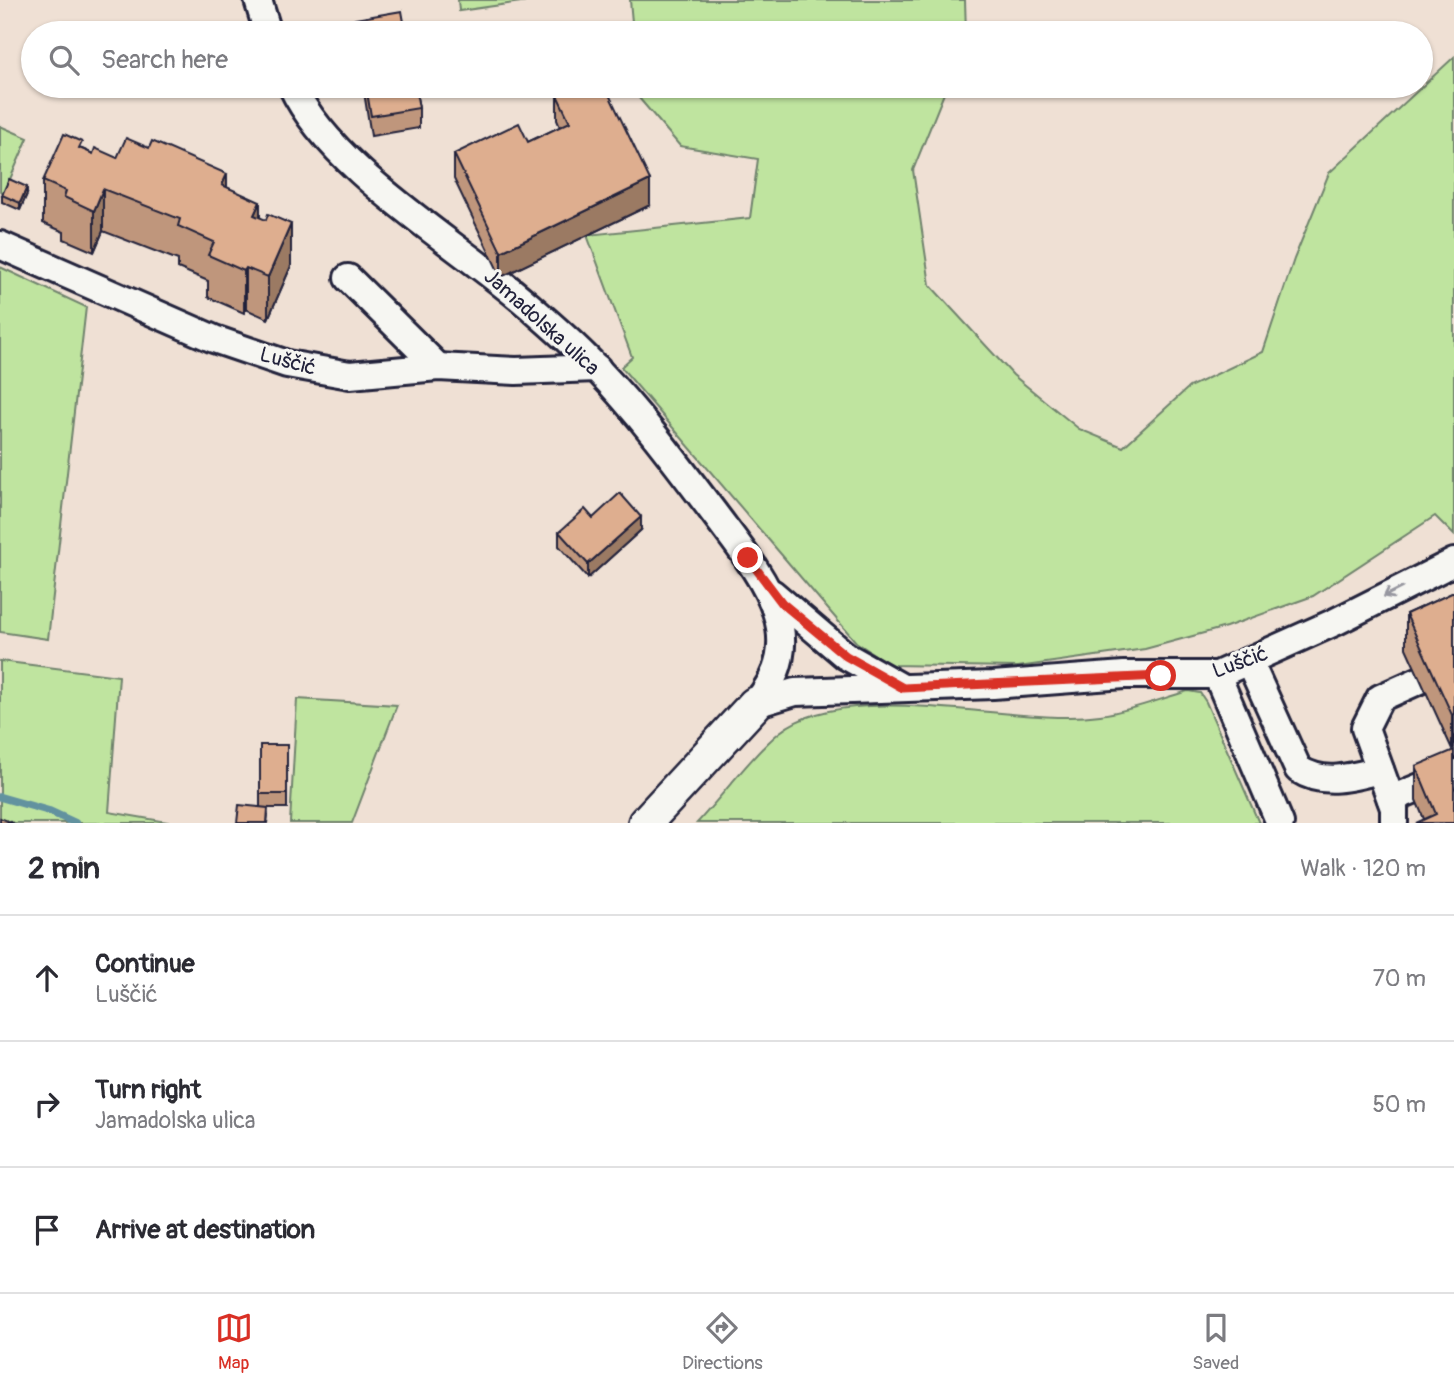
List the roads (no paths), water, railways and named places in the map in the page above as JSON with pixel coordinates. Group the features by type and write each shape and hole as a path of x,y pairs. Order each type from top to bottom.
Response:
{"main road":[{"path":"645,823 755,704"}],"street":[{"path":"258,0 264,21"},
{"name":"Jamadolska ulica","path":"298,98 304,111 353,165 526,303 597,368 662,444 766,586 782,603 846,656 903,688"},
{"name":"Luščić","path":"0,245 214,339 287,364 350,375 438,367 516,371 597,368"},
{"path":"348,278 438,367"},
{"name":"Luščić","path":"755,704 795,692 1124,675 1217,675 1451,572"},
{"name":"Jamadolska ulica","path":"755,704 771,683 782,643 777,607 766,586"},
{"path":"1249,661 1298,769 1312,778 1341,779 1380,770"},
{"path":"1217,675 1280,823"},
{"path":"1418,681 1380,698 1365,728 1392,811 1454,773"}],"waterway":[{"path":"0,797 49,811 75,823"}]}
